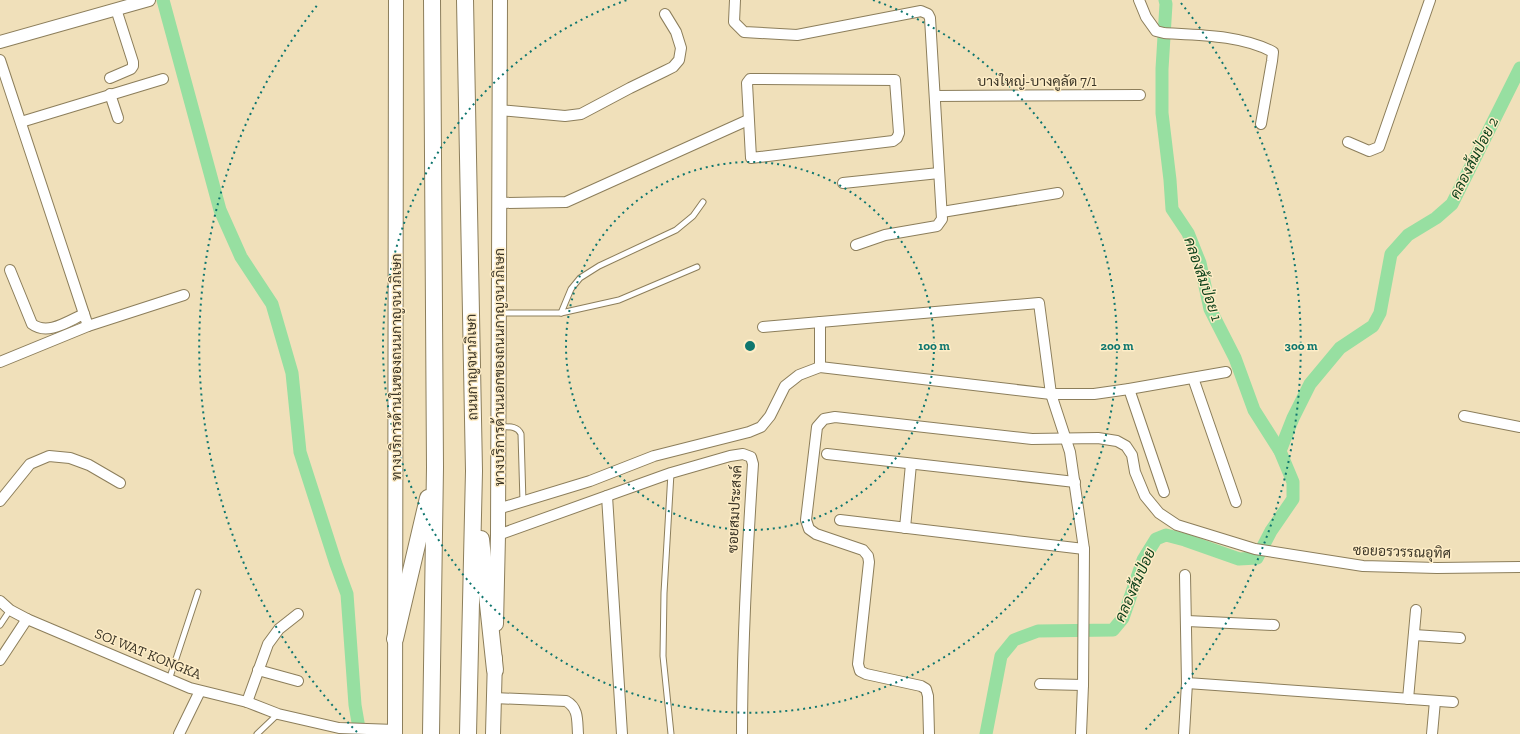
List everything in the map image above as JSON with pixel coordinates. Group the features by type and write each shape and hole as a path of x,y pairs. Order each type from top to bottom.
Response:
{"highway":[{"path":"431,734 435,467 432,0"},
{"name":"ถนนกาญจนาภิเษก","path":"466,0 474,471 468,734"},
{"path":"395,639 435,467"},
{"path":"474,471 494,670"}],"main road":[{"name":"ทางบริการด้านในของถนนกาญจนาภิเษก","path":"395,732 396,0"},
{"name":"ทางบริการด้านนอกของถนนกาญจนาภิเษก","path":"494,734 494,670 498,535 500,0"}],"street":[{"path":"0,42 149,0"},
{"path":"735,0 734,22 744,32 797,34 921,11 928,14 930,18 942,219 937,226 886,235 856,245"},
{"path":"1139,0 1146,17 1156,30 1164,33 1227,38 1263,46 1273,52 1261,124"},
{"path":"1348,142 1369,151 1378,147 1430,0"},
{"path":"110,78 131,69 133,66 116,9"},
{"path":"499,110 565,116 581,114 630,88 665,72 673,67 679,60 681,48 676,32 665,14"},
{"path":"0,60 88,326"},
{"path":"21,122 163,79"},
{"path":"750,79 892,79 896,82 899,133 897,138 893,141 751,158 748,120 747,82 750,79"},
{"path":"110,94 118,118"},
{"name":"บางใหญ่-บางคูลัด 7/1","path":"934,96 1140,95"},
{"path":"500,203 566,202 748,120"},
{"path":"843,182 939,173"},
{"path":"942,212 1058,193"},
{"path":"10,270 32,324 38,328 49,330 84,314"},
{"path":"0,362 88,326 184,295"},
{"path":"763,327 1039,303 1051,394 1066,439 1075,482 1084,549 1083,685 1081,734"},
{"path":"820,322 820,367"},
{"path":"498,509 590,482 654,456 749,432 761,426 770,416 785,386 799,375 820,367 1051,394 1094,394 1226,372"},
{"path":"1193,378 1236,502"},
{"path":"1129,389 1164,492"},
{"path":"1464,416 1520,427"},
{"path":"929,734 928,696 926,689 921,686 866,674 860,671 858,664 868,556 863,550 816,534 809,529 806,520 817,427 824,419 836,417 1025,438 1066,439"},
{"name":"ซอยอรวรรณอุทิศ","path":"1066,439 1098,438 1117,441 1126,446 1132,455 1135,472 1145,496 1159,513 1177,525 1255,549 1363,566 1437,568 1520,567"},
{"name":"ซอยสมประสงค์","path":"498,535 671,473 730,456 743,454 751,457 752,464 742,666 742,734"},
{"path":"827,454 1075,482"},
{"path":"0,501 30,464 49,456 70,458 89,465 120,482"},
{"path":"905,528 911,464"},
{"path":"607,496 622,734"},
{"path":"840,520 1084,549"},
{"path":"1184,734 1187,682 1185,575"},
{"name":"SOI WAT KONGKA","path":"0,601 10,610 27,619 190,688 247,702 278,714 339,728 372,729 395,732"},
{"path":"1408,699 1416,610"},
{"path":"247,702 268,644 279,629 298,614"},
{"path":"0,660 27,619"},
{"path":"1187,621 1274,625"},
{"path":"1414,635 1460,638"},
{"path":"258,670 298,681"},
{"path":"1187,682 1452,702"},
{"path":"1040,684 1083,685"},
{"path":"179,734 200,691"},
{"path":"494,698 566,701 573,704 576,712 578,734"},
{"path":"1432,734 1435,701"}],"lane":[{"path":"561,313 571,289 580,278 599,266 676,230 693,216 703,202"},
{"path":"499,313 561,313 619,300 697,267"},
{"path":"498,426 516,427 519,429 521,434 523,502"},
{"path":"671,473 664,593 663,656 671,734"},
{"path":"169,680 198,592"},
{"path":"0,625 10,610"},
{"path":"257,734 278,714"}],"waterway":[{"path":"163,0 220,210 241,257 272,304 292,373 300,452 347,594 355,705 360,734"},
{"name":"คลองส้มป่อย","path":"986,734 1001,656 1014,640 1038,631 1113,630 1123,618 1143,560 1156,539 1166,535 1239,559 1257,558 1271,531 1293,499 1293,482 1280,451 1254,410 1235,358 1210,309 1200,263 1188,233 1172,209 1162,113 1165,0"},
{"name":"คลองส้มป่อย 2","path":"1280,451 1293,418 1310,384 1340,348 1373,326 1380,313 1391,254 1408,235 1436,218 1452,204 1520,68"}],"water label":[{"name":"คลองส้มป่อย 1","path":"1203,279"}]}
